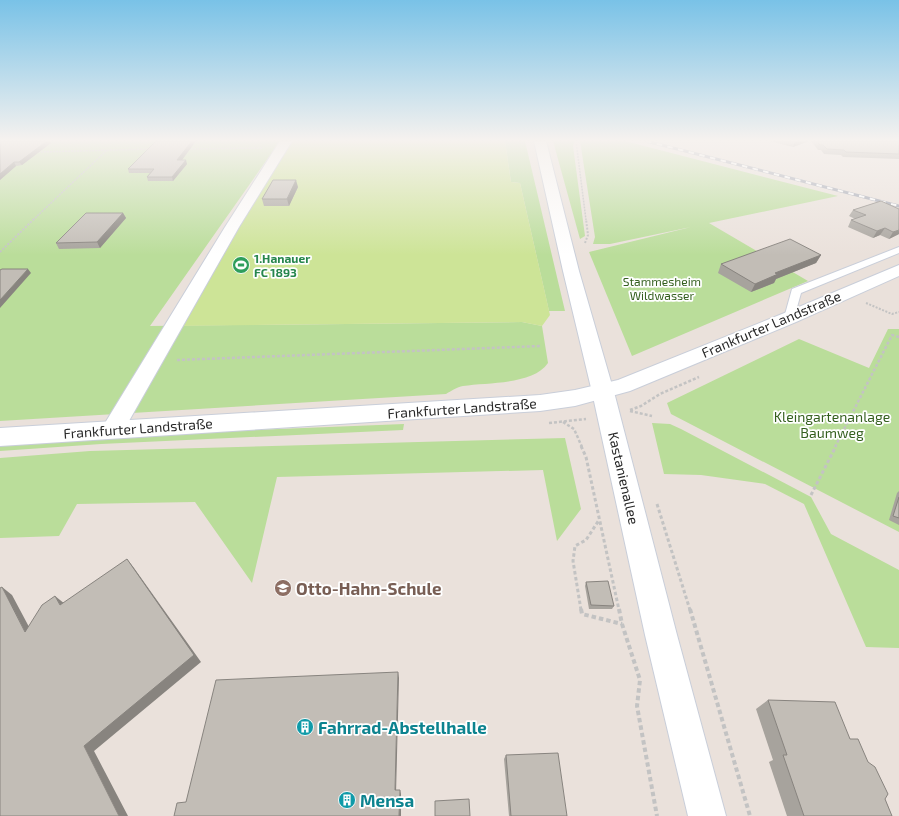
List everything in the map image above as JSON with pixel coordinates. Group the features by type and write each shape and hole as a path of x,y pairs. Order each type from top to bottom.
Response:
{"street":[{"path":"114,429 153,360 262,179"},
{"name":"Kastanienallee","path":"549,179 707,816"},
{"name":"Frankfurter Landstraße","path":"0,437 540,403 603,392 623,386 789,318 899,270"}],"lane":[{"path":"789,318 796,291 899,250"}],"path":[{"path":"0,252 77,179"},
{"path":"571,271 588,235 580,179"},
{"path":"866,303 892,314 899,312"},
{"path":"811,495 892,335 899,337"},
{"path":"153,360 541,346"},
{"path":"630,418 627,410 652,416"},
{"path":"563,422 574,429 586,457 622,624 640,680 636,706 656,816"},
{"path":"656,502 704,654 750,816"},
{"path":"599,520 586,540 575,546 573,561 582,614 622,624"}],"green space":[{"path":"0,179 253,179 150,326 522,322 542,326 548,363 541,370 521,379 463,386 446,394 0,421"},
{"path":"267,179 511,179 511,182 520,183 550,315 542,326 522,322 173,326"},
{"path":"511,179 534,179 565,311 549,311 520,183 511,182"},
{"path":"563,179 577,179 585,236 580,239"},
{"name":"Stammesheim Wildwasser","path":"586,179 772,179 838,196 709,223 808,281 632,356 589,252 691,227 610,244 593,244 595,237"},
{"name":"Kleingartenanlage Baumweg","path":"888,329 899,329 899,532 671,414 667,403 799,339 869,368"},
{"path":"652,423 670,424 681,429 811,497 831,534 899,570 899,648 866,647 804,504 765,484 701,475 664,474"},
{"path":"404,424 403,430 101,444 0,451 0,444 110,436"},
{"path":"565,438 581,509 557,541 543,470 277,477 252,583 195,502 77,504 59,536 0,538 0,458 90,451"}],"building":[{"path":"273,180 296,180 287,199 262,199"},
{"path":"881,201 899,209 899,230 893,232 885,228 877,231 851,220 866,215 853,210"},
{"path":"86,213 123,213 97,242 56,243"},
{"path":"790,239 821,255 775,273 778,274 755,284 721,264"},
{"path":"28,269 0,300 0,270"},
{"path":"899,497 899,518 893,516"},
{"path":"127,559 194,655 84,746 119,816 0,816 0,588 2,587 25,632 42,605 55,596 60,605"},
{"path":"608,581 614,606 591,605 586,582"},
{"name":"Fahrrad-Abstellhalle","path":"398,672 395,790 400,790 399,816 174,816 177,803 186,802 216,680"},
{"path":"768,700 835,702 850,739 858,739 868,762 875,767 888,794 885,799 892,816 804,816 783,755 787,755"},
{"path":"558,753 567,816 511,816 506,755"},
{"path":"469,799 470,816 435,816 435,801"}],"railway":[{"path":"794,179 899,206"}],"place":[{"name":"1.Hanauer FC 1893","path":"241,265"},
{"name":"Otto-Hahn-Schule","path":"283,588"},
{"name":"Fahrrad-Abstellhalle","path":"305,727"},
{"name":"Mensa","path":"347,800"}]}
